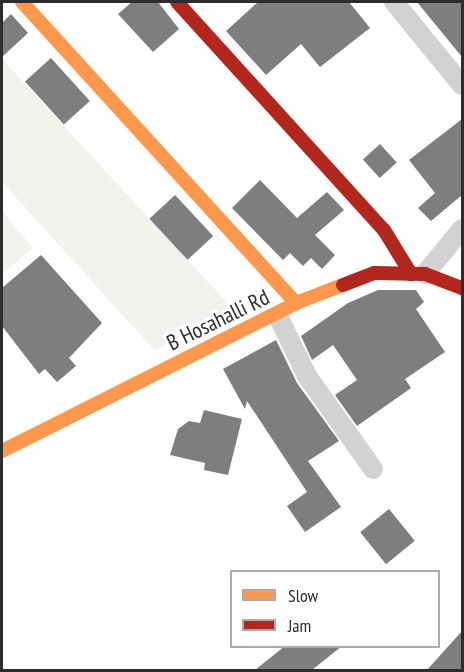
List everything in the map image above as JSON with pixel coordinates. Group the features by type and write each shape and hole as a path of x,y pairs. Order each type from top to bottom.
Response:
{"street":[{"path":"22,2 296,303"},
{"path":"177,2 384,230 418,274 462,229"},
{"path":"394,2 462,85"},
{"name":"B Hosahalli Rd","path":"2,451 278,316 296,303 375,273 418,274 462,288"},
{"path":"278,316 307,376 373,469"}],"shaded area":[{"path":"2,59 232,308 155,351 2,182"},
{"path":"2,211 33,248 3,273 2,272"}],"building":[{"path":"132,2 158,2 179,29 153,52 118,14"},
{"path":"258,2 349,2 370,28 320,67 301,44 266,75 226,31"},
{"path":"417,2 462,2 462,57"},
{"path":"11,14 28,33 2,57 2,23"},
{"path":"51,58 90,101 64,125 25,81"},
{"path":"462,119 462,195 431,221 418,208 435,193 409,160"},
{"path":"380,144 397,163 380,178 363,159"},
{"path":"260,180 297,218 327,192 344,210 315,235 335,255 322,269 311,258 303,266 290,253 283,260 232,208"},
{"path":"175,195 213,236 188,260 149,219"},
{"path":"41,255 102,323 69,358 76,366 57,382 45,369 39,374 2,326 2,288"},
{"path":"378,290 416,290 424,302 416,309 445,352 405,379 411,388 357,426 335,395 357,380 333,345 312,360 301,336 348,303"},
{"path":"276,340 297,383 339,441 308,461 341,507 305,532 287,506 307,492 247,401 245,409 223,369"},
{"path":"204,410 242,419 228,475 204,470 205,463 170,455 178,429 189,421 200,423"},
{"path":"389,509 415,541 386,564 360,532"},
{"path":"462,631 462,670 427,670"},
{"path":"282,648 340,648 312,670 255,670"}],"traffic: slow":[{"path":"22,2 296,303"},
{"path":"2,451 296,303 343,285"}],"traffic: jam":[{"path":"177,2 384,230 411,274"},
{"path":"343,285 375,273 425,274 462,288"}]}
